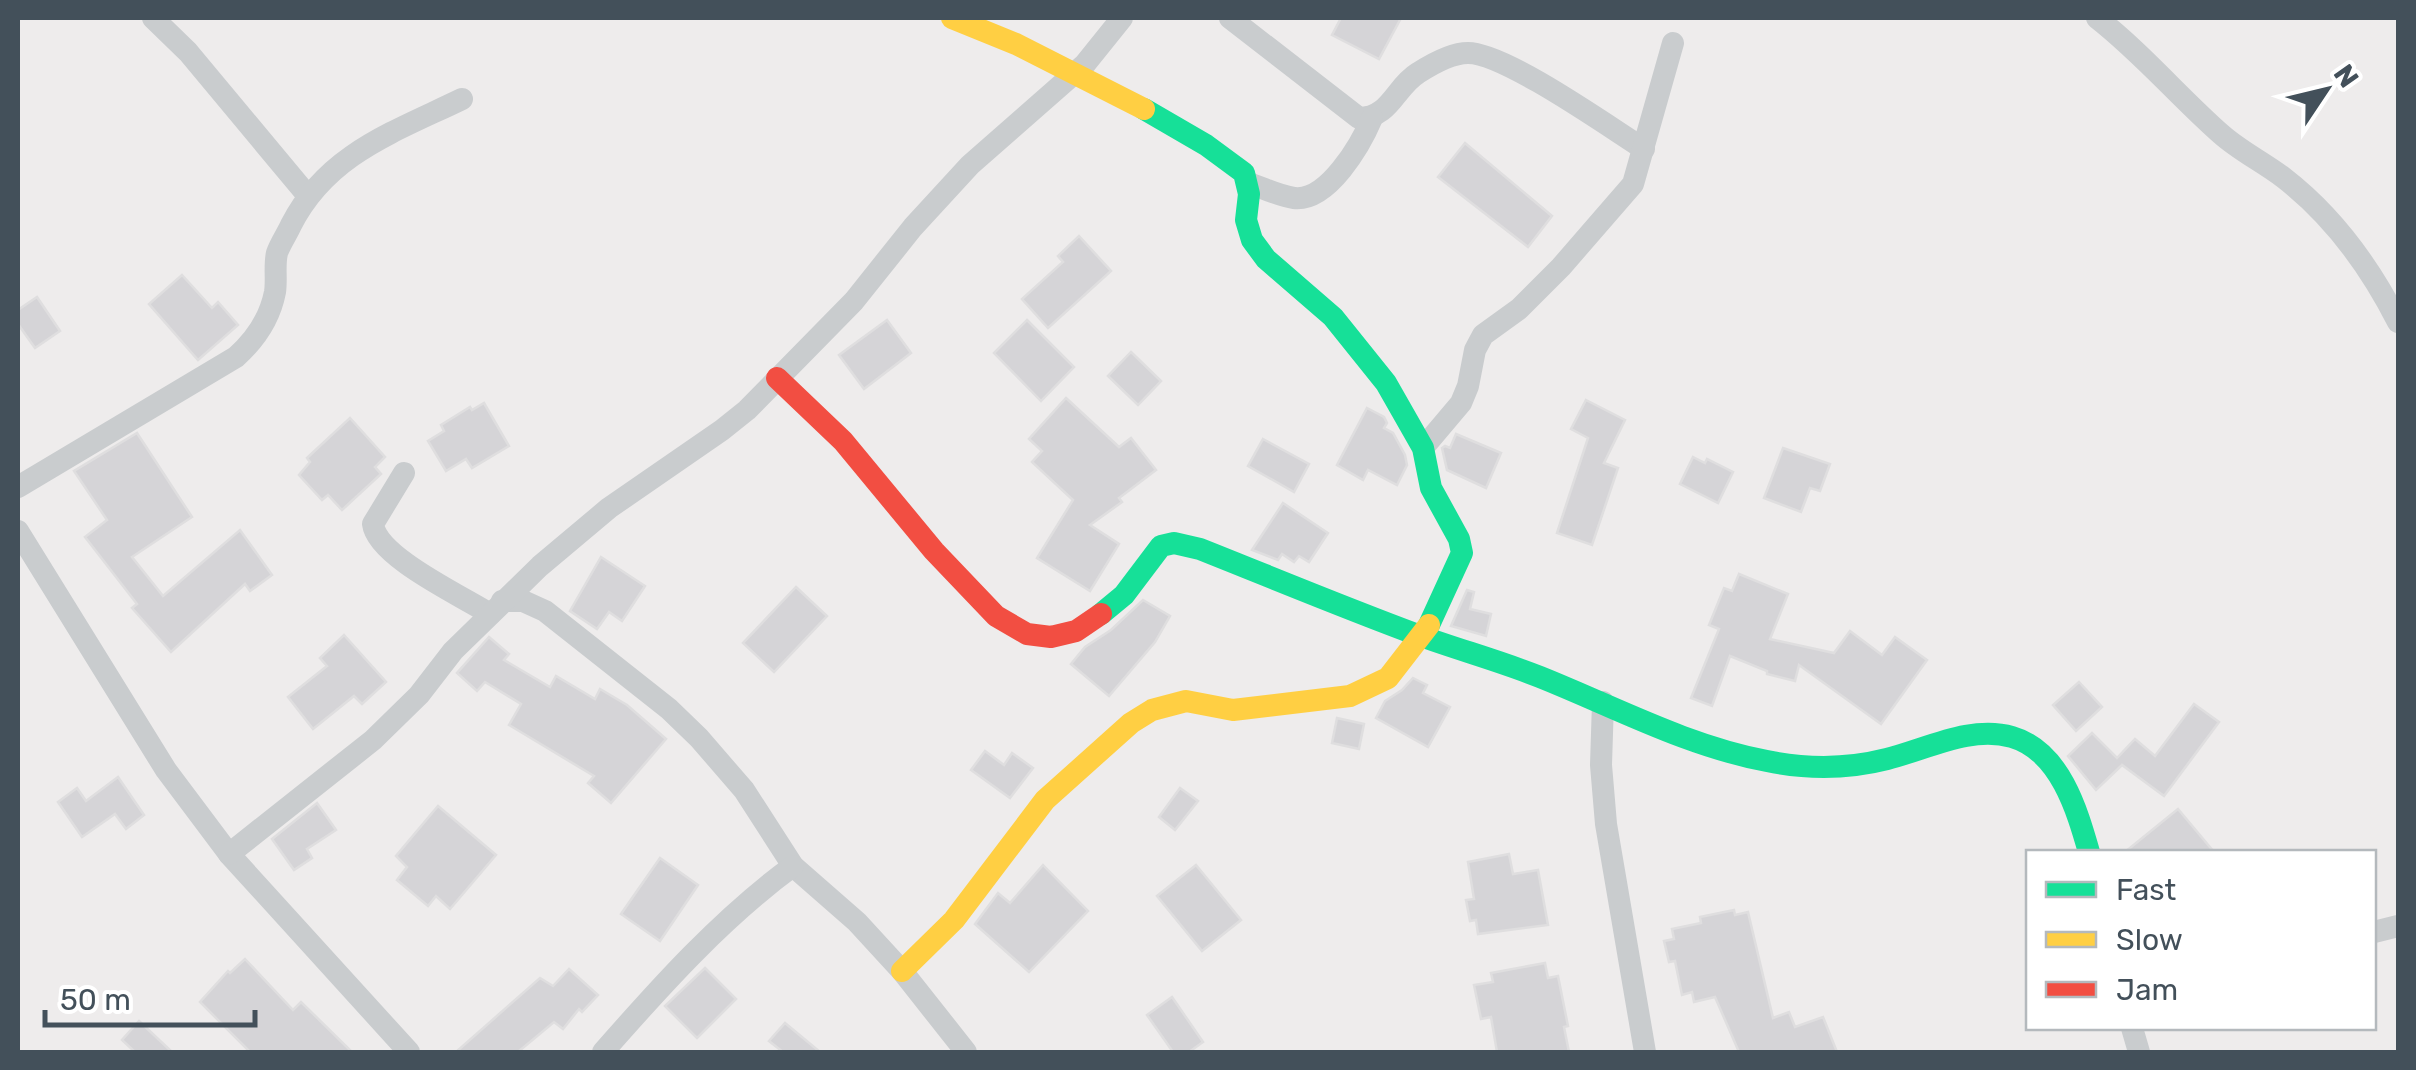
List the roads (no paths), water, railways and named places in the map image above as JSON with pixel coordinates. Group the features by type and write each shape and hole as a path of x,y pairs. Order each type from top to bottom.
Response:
{"street":[{"path":"154,18 188,52 308,196"},
{"path":"952,18 1016,44 1161,118 1236,165 1249,183 1296,198 1325,186 1352,156 1372,118 1385,110 1413,76 1439,61 1468,53 1524,74 1644,149"},
{"path":"229,854 374,740 420,695 452,651 496,607 609,508 722,430 854,301 913,227 970,165 1073,75 1122,18"},
{"path":"1230,18 1346,109 1360,118 1372,118"},
{"path":"2098,18 2236,147 2283,177 2321,210 2358,254 2398,322"},
{"path":"1424,448 1460,403 1478,342 1520,309 1633,184 1672,42"},
{"path":"18,488 155,402 236,357 254,340 275,292 277,254 323,176 379,140 462,99"},
{"path":"902,972 954,920 1045,800 1131,723 1152,710 1186,701 1233,710 1350,696 1388,678 1437,612 1462,553 1459,539 1431,488 1424,448 1386,383 1357,346 1333,317 1266,259 1252,240 1246,220 1249,183"},
{"path":"777,378 844,441 934,551 996,616 1027,634 1051,636 1076,630 1124,595 1161,546 1174,543 1200,548 1422,636 1508,664 1719,750 1769,761 1852,766 1966,737 2013,738 2030,746 2058,776 2088,850"},
{"path":"404,473 373,524 378,539 414,568 496,607 523,602 544,610 670,709 736,781 794,866 857,922 966,1052"},
{"path":"18,531 166,770 229,854 397,1048"},
{"path":"1603,702 1601,765 1606,824 1645,1052"},
{"path":"603,1052 662,984 760,892 794,866"}]}
